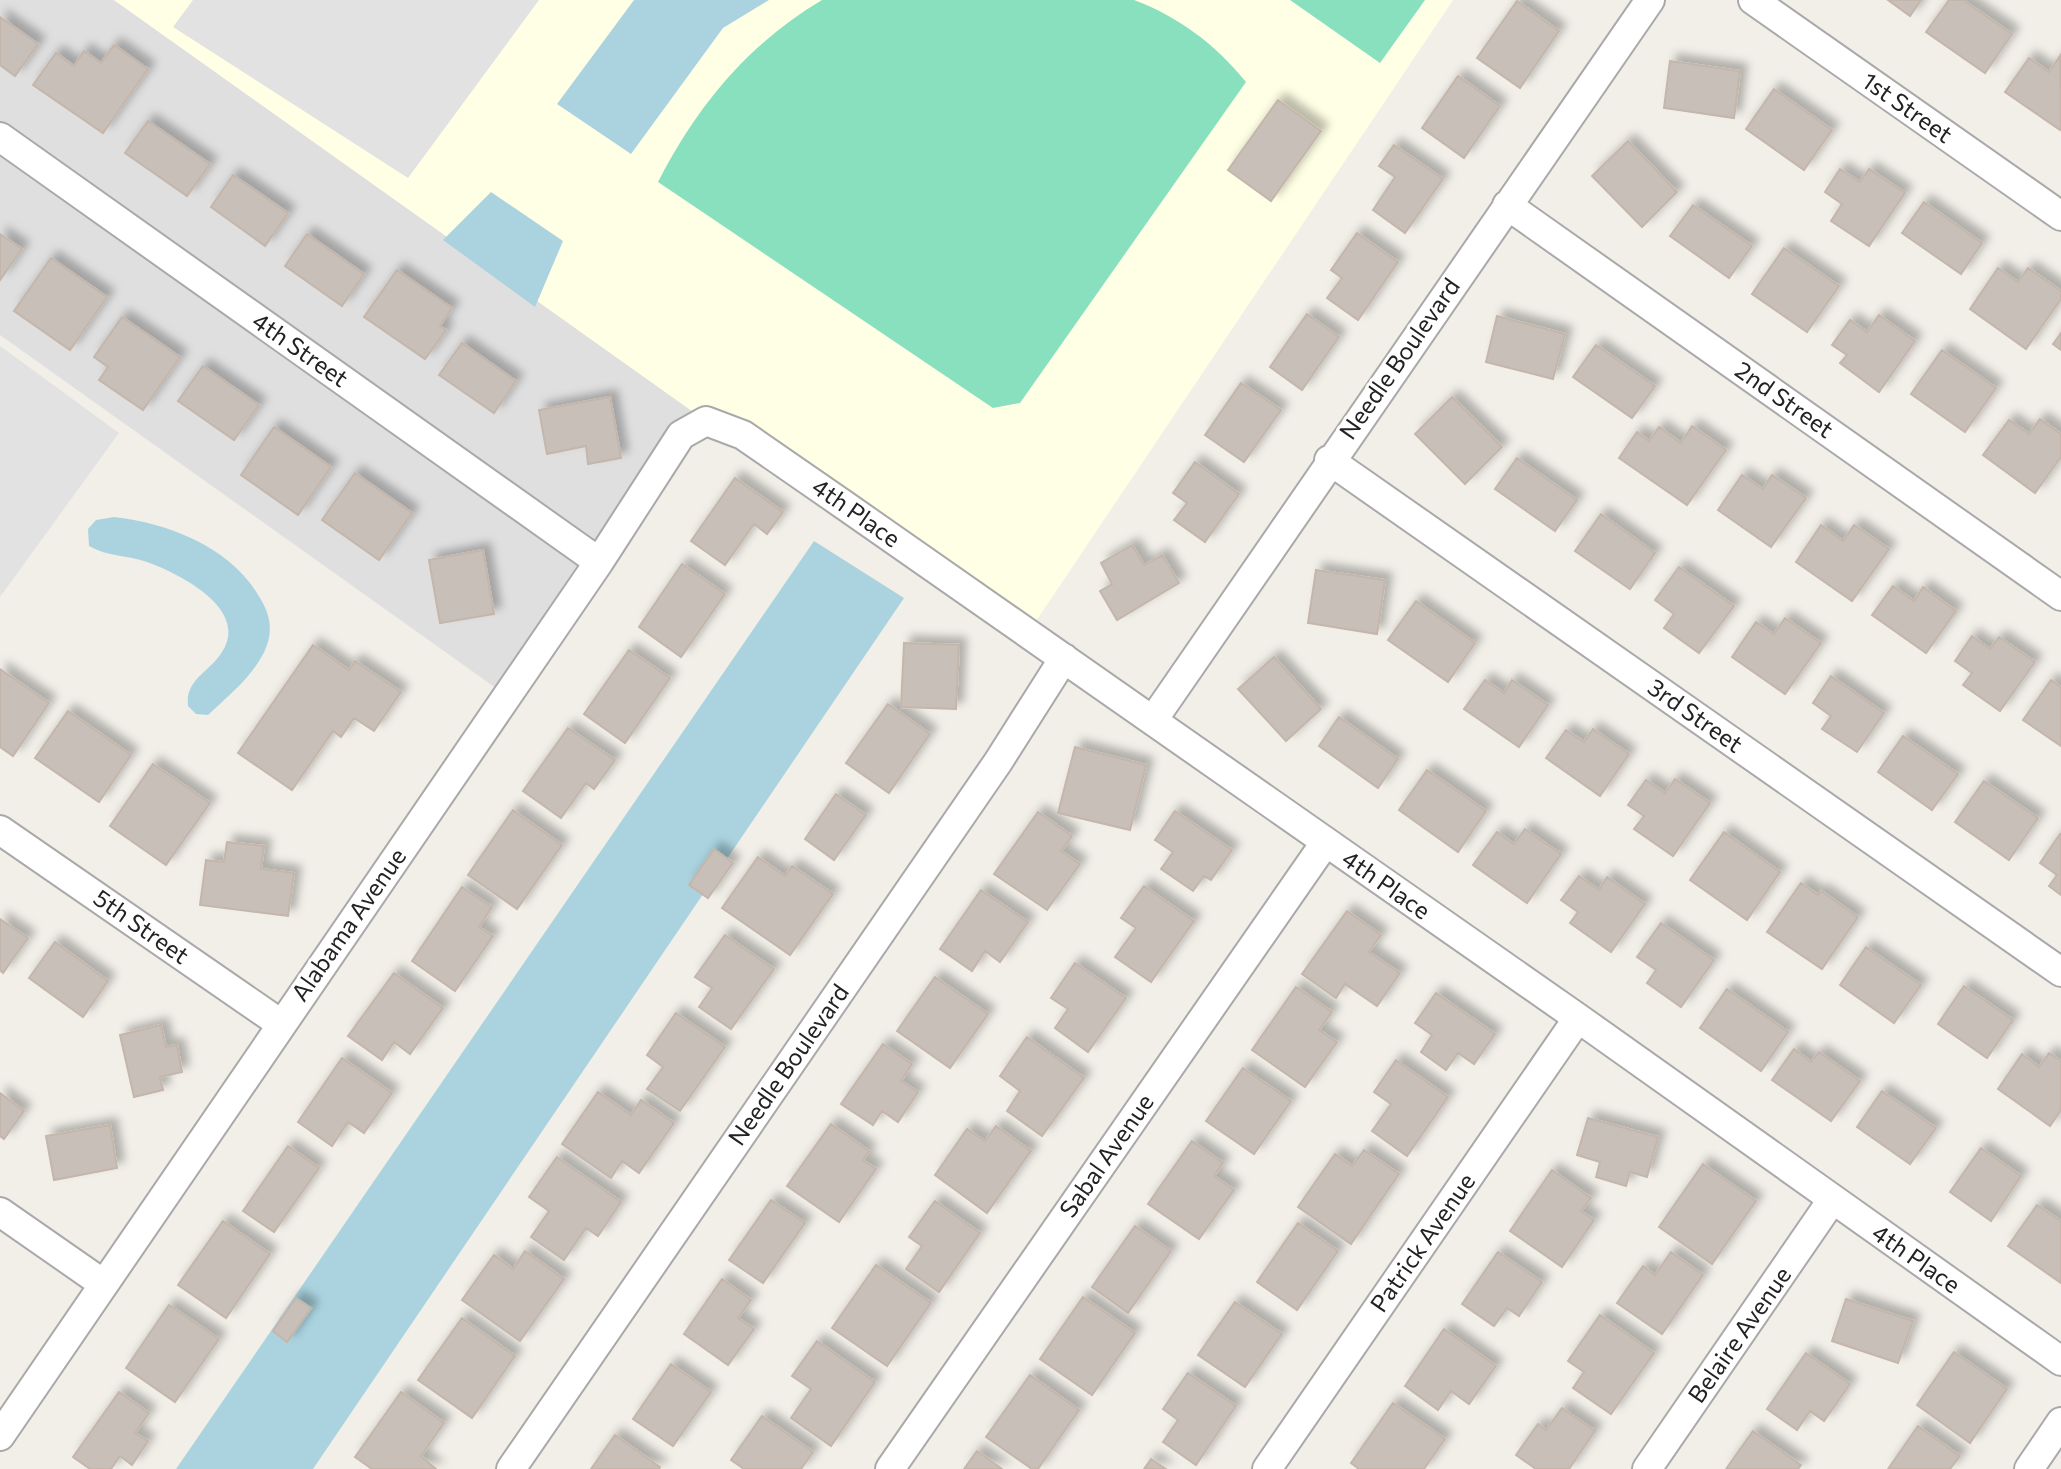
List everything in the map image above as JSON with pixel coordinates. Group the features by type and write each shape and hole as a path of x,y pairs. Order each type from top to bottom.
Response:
{"street":[{"name":"Needle Boulevard","path":"1153,720 1329,460 1650,0"},
{"name":"1st Street","path":"1753,0 2061,216"},
{"name":"4th Street","path":"0,137 599,562"},
{"name":"2nd Street","path":"1507,205 2061,596"},
{"name":"Alabama Avenue","path":"0,1436 599,562 681,435 706,421"},
{"name":"4th Place","path":"706,421 743,435 1578,1018 2061,1361"},
{"name":"3rd Street","path":"1329,460 2061,972"},
{"name":"Needle Boulevard","path":"511,1469 998,762 1064,658"},
{"name":"5th Street","path":"0,830 281,1024"},
{"name":"Sabal Avenue","path":"890,1469 1325,843"},
{"name":"Patrick Avenue","path":"1267,1469 1578,1018"},
{"name":"Belaire Avenue","path":"1647,1469 1832,1200"},
{"path":"0,1212 102,1283"},
{"path":"2029,1469 2061,1422"}],"shaded area":[{"path":"0,0 114,0 706,421 507,696 0,335"},
{"path":"114,0 1453,0 1028,633 706,421"},
{"path":"193,0 539,0 408,178 173,27"},
{"path":"0,346 119,433 0,597"}],"green space":[{"path":"822,0 1134,0 1195,33 1246,82 1020,403 993,408 658,182 690,128 727,79 771,36"},
{"path":"1290,0 1425,0 1380,63"}],"water":[{"path":"634,0 769,0 723,28 631,154 557,104"},
{"path":"491,192 563,241 535,307 443,240"},
{"path":"114,517 177,532 216,552 248,580 263,604 270,626 267,645 257,665 242,683 208,715 196,714 188,706 188,697 194,683 222,652 228,636 227,621 207,595 177,575 147,562 89,546 88,529 96,520"},
{"path":"814,541 904,598 313,1469 176,1469"}],"building":[{"path":"1888,0 1921,0 1910,16"},
{"path":"1949,0 1963,0 2012,34 1985,73 1926,32"},
{"path":"1517,1 1559,31 1520,88 1477,58"},
{"path":"0,17 38,44 15,76 0,65"},
{"path":"114,45 148,69 103,133 33,85 56,53 74,66 84,51 101,63"},
{"path":"2060,56 2060,130 2005,92 2029,58 2049,72"},
{"path":"1670,61 1740,71 1734,118 1664,108"},
{"path":"1458,76 1500,106 1464,158 1422,128"},
{"path":"1774,89 1832,130 1804,170 1746,129"},
{"path":"1278,100 1321,131 1271,201 1228,170"},
{"path":"148,121 210,164 187,196 125,153"},
{"path":"1628,141 1677,192 1642,227 1592,176"},
{"path":"1394,145 1443,179 1405,233 1373,210 1395,177 1379,166"},
{"path":"1840,169 1860,182 1869,169 1905,193 1869,246 1831,221 1842,204 1825,192"},
{"path":"233,175 288,213 265,246 211,207"},
{"path":"1924,202 1982,243 1961,274 1902,233"},
{"path":"1693,205 1752,246 1729,278 1670,236"},
{"path":"1357,233 1398,262 1358,320 1327,298 1342,278 1331,270"},
{"path":"0,234 22,249 0,280"},
{"path":"307,234 364,274 342,306 285,266"},
{"path":"1784,248 1839,286 1807,332 1752,294"},
{"path":"51,258 107,297 70,350 14,311"},
{"path":"1998,268 2018,282 2028,268 2061,291 2061,299 2026,349 1970,309"},
{"path":"397,270 452,308 440,326 446,330 425,359 364,317"},
{"path":"1307,314 1339,337 1302,390 1270,367"},
{"path":"1879,315 1915,341 1879,392 1840,363 1847,355 1832,345 1850,320 1867,332"},
{"path":"1497,316 1565,334 1553,379 1486,362"},
{"path":"122,317 180,357 143,410 99,380 108,367 94,357"},
{"path":"2061,333 2061,350 2053,344"},
{"path":"462,343 516,381 494,413 439,375"},
{"path":"1596,345 1655,386 1632,418 1573,377"},
{"path":"1942,350 1996,388 1965,432 1911,394"},
{"path":"203,366 259,405 234,440 178,401"},
{"path":"1241,383 1281,410 1244,462 1205,435"},
{"path":"610,397 621,458 588,464 586,446 547,454 539,410"},
{"path":"1452,397 1502,447 1465,484 1415,434"},
{"path":"2040,419 2061,434 2061,457 2035,493 1983,455 2009,420 2029,434"},
{"path":"1692,426 1726,450 1687,505 1619,458 1637,432 1649,441 1659,427 1681,443"},
{"path":"274,427 331,467 298,515 241,475"},
{"path":"1517,458 1577,500 1555,531 1495,489"},
{"path":"1195,462 1239,494 1205,542 1174,520 1187,503 1173,493"},
{"path":"355,473 412,513 379,560 322,520"},
{"path":"1742,475 1763,489 1772,475 1806,498 1771,547 1718,510"},
{"path":"735,478 783,512 767,534 754,524 725,565 691,541"},
{"path":"1601,514 1655,553 1630,589 1575,551"},
{"path":"1821,525 1843,541 1854,525 1889,549 1852,601 1796,562"},
{"path":"1132,545 1144,565 1162,555 1179,583 1117,620 1100,591 1112,584 1101,563"},
{"path":"483,550 494,614 440,623 429,560"},
{"path":"682,564 725,594 681,657 639,627"},
{"path":"1679,567 1734,606 1699,653 1664,628 1674,614 1655,600"},
{"path":"1316,570 1385,580 1377,634 1308,623"},
{"path":"1893,586 1914,601 1923,587 1956,611 1926,653 1872,615"},
{"path":"1416,601 1475,643 1448,682 1388,640"},
{"path":"1785,618 1821,643 1785,694 1732,657 1756,622 1774,634"},
{"path":"1972,636 1990,649 1999,637 2035,662 2000,711 1963,685 1972,673 1955,661"},
{"path":"904,643 959,645 956,709 901,707"},
{"path":"313,645 349,670 355,661 401,692 374,731 354,718 341,737 333,731 292,790 238,753"},
{"path":"629,650 670,678 625,743 584,714"},
{"path":"1274,657 1321,709 1286,741 1238,689"},
{"path":"0,669 49,703 13,756 0,747"},
{"path":"1831,676 1884,713 1857,752 1822,729 1831,716 1813,703"},
{"path":"1485,680 1504,693 1512,680 1548,705 1519,747 1464,709"},
{"path":"2051,680 2061,687 2061,746 2023,720"},
{"path":"888,704 930,734 889,793 846,763"},
{"path":"68,711 131,755 99,802 35,758"},
{"path":"1339,717 1398,759 1378,788 1319,746"},
{"path":"568,728 615,760 594,789 586,783 561,818 523,791"},
{"path":"1593,729 1629,754 1600,796 1546,758 1566,730 1584,742"},
{"path":"1903,736 1958,774 1932,810 1878,772"},
{"path":"1075,747 1146,765 1130,830 1058,813"},
{"path":"153,764 210,803 166,865 110,826"},
{"path":"1427,770 1486,811 1458,852 1399,810"},
{"path":"1675,779 1710,803 1673,856 1634,829 1644,816 1628,805 1646,780 1665,793"},
{"path":"1984,781 2038,818 2009,860 1955,822"},
{"path":"836,794 866,815 834,860 805,839"},
{"path":"513,810 562,845 517,909 468,875"},
{"path":"1175,811 1232,850 1211,880 1204,876 1193,891 1161,869 1173,852 1155,840"},
{"path":"1038,812 1072,836 1061,851 1080,864 1047,910 994,874"},
{"path":"1525,829 1561,854 1527,903 1473,865 1497,832 1514,844"},
{"path":"1724,832 1780,872 1747,920 1690,880"},
{"path":"2060,834 2061,895 2049,886 2057,875 2040,863"},
{"path":"227,842 264,846 261,869 294,873 288,916 200,905 206,860 224,862"},
{"path":"714,849 733,863 708,898 689,885"},
{"path":"758,857 785,876 792,866 833,894 790,955 722,908"},
{"path":"1579,876 1599,890 1607,877 1645,904 1611,952 1570,923 1578,912 1561,900"},
{"path":"1801,883 1818,895 1821,891 1858,917 1822,969 1767,932"},
{"path":"1144,886 1194,921 1151,982 1115,957 1136,928 1121,918"},
{"path":"462,887 492,907 479,927 493,936 455,991 412,961"},
{"path":"981,890 1028,922 1000,962 985,951 972,971 940,949"},
{"path":"1347,911 1381,935 1369,952 1400,973 1377,1006 1345,984 1336,998 1302,974"},
{"path":"0,919 28,938 3,973 0,970"},
{"path":"1661,923 1714,960 1681,1007 1647,983 1656,970 1637,957"},
{"path":"725,935 774,969 731,1029 699,1007 712,988 695,977"},
{"path":"55,942 108,981 83,1017 29,978"},
{"path":"1866,947 1921,985 1894,1023 1840,985"},
{"path":"1075,963 1126,998 1088,1052 1055,1028 1068,1009 1051,998"},
{"path":"394,973 443,1008 410,1054 394,1042 382,1060 348,1036"},
{"path":"935,977 988,1014 950,1068 897,1031"},
{"path":"1964,986 2013,1020 1987,1058 1938,1024"},
{"path":"1296,987 1332,1012 1319,1030 1337,1042 1305,1087 1252,1050"},
{"path":"1727,989 1788,1032 1761,1071 1700,1028"},
{"path":"1436,993 1495,1034 1474,1064 1458,1053 1446,1070 1421,1052 1432,1035 1415,1023"},
{"path":"676,1013 725,1047 680,1111 647,1089 663,1067 647,1055"},
{"path":"161,1025 166,1047 177,1045 182,1072 160,1077 163,1090 134,1097 120,1035"},
{"path":"1027,1037 1084,1078 1042,1136 1007,1111 1020,1091 1000,1076"},
{"path":"883,1044 912,1064 901,1081 918,1092 898,1122 882,1111 873,1125 841,1104"},
{"path":"1794,1049 1811,1062 1819,1052 1860,1081 1831,1121 1772,1080"},
{"path":"2049,1053 2061,1061 2061,1110 2050,1126 1998,1089 2022,1054 2039,1067"},
{"path":"342,1058 392,1093 364,1133 348,1122 332,1146 298,1122"},
{"path":"1396,1060 1448,1097 1407,1156 1372,1131 1391,1104 1374,1092"},
{"path":"1243,1068 1291,1101 1254,1154 1206,1121"},
{"path":"1882,1091 1936,1128 1910,1164 1857,1127"},
{"path":"598,1092 631,1115 641,1100 674,1123 639,1173 622,1161 611,1178 562,1144"},
{"path":"0,1093 24,1111 4,1139 0,1136"},
{"path":"1588,1118 1658,1137 1647,1177 1630,1172 1626,1186 1596,1177 1600,1162 1577,1155"},
{"path":"831,1124 869,1151 863,1160 876,1169 839,1222 787,1186"},
{"path":"110,1125 117,1168 54,1180 46,1136"},
{"path":"996,1126 1031,1151 987,1213 935,1175 967,1129 985,1141"},
{"path":"1192,1141 1223,1163 1214,1176 1234,1190 1199,1239 1148,1204"},
{"path":"288,1146 319,1168 274,1232 243,1211"},
{"path":"1981,1148 2021,1176 1991,1221 1950,1192"},
{"path":"1364,1150 1399,1174 1351,1244 1298,1207 1335,1154 1352,1166"},
{"path":"557,1157 621,1202 598,1236 586,1228 564,1260 531,1237 549,1211 529,1197"},
{"path":"1703,1164 1756,1201 1712,1264 1659,1227"},
{"path":"1552,1170 1591,1198 1581,1211 1594,1220 1562,1267 1510,1231"},
{"path":"771,1200 805,1223 763,1283 729,1260"},
{"path":"935,1201 980,1233 939,1292 906,1269 922,1246 909,1237"},
{"path":"2037,1205 2061,1221 2061,1283 2008,1246"},
{"path":"223,1221 270,1254 226,1318 178,1285"},
{"path":"1298,1223 1338,1251 1297,1310 1257,1282"},
{"path":"1135,1226 1171,1251 1128,1313 1092,1287"},
{"path":"525,1251 564,1279 520,1341 462,1300 494,1255 513,1269"},
{"path":"1498,1252 1542,1282 1519,1316 1507,1308 1494,1326 1462,1304"},
{"path":"1671,1252 1703,1275 1662,1334 1617,1303 1643,1266 1655,1275"},
{"path":"876,1265 931,1303 887,1366 832,1328"},
{"path":"722,1279 751,1300 738,1318 754,1329 728,1365 684,1334"},
{"path":"1083,1297 1135,1333 1092,1395 1040,1359"},
{"path":"296,1298 311,1308 287,1342 273,1331"},
{"path":"1846,1299 1913,1321 1898,1363 1832,1341"},
{"path":"1235,1302 1282,1334 1245,1387 1198,1355"},
{"path":"169,1305 219,1339 175,1402 126,1368"},
{"path":"1600,1315 1654,1353 1611,1414 1573,1388 1584,1372 1568,1361"},
{"path":"462,1318 515,1356 472,1418 418,1380"},
{"path":"1444,1329 1496,1366 1469,1404 1451,1391 1438,1410 1405,1386"},
{"path":"817,1341 875,1382 831,1446 791,1418 811,1389 792,1376"},
{"path":"1954,1352 2007,1389 1970,1443 1917,1405"},
{"path":"1806,1353 1850,1384 1824,1421 1810,1411 1797,1430 1767,1409"},
{"path":"671,1364 711,1392 673,1446 633,1419"},
{"path":"1188,1373 1236,1406 1196,1465 1163,1442 1178,1420 1163,1409"},
{"path":"1030,1375 1079,1410 1038,1469 1032,1469 986,1437"},
{"path":"119,1392 149,1413 135,1433 148,1441 132,1465 120,1456 111,1469 90,1469 73,1457"},
{"path":"401,1392 444,1423 421,1456 436,1469 372,1469 355,1457"},
{"path":"1393,1403 1445,1439 1424,1469 1359,1469 1351,1463"},
{"path":"1562,1408 1595,1431 1569,1469 1536,1469 1516,1455 1538,1424 1546,1430"},
{"path":"762,1416 813,1452 801,1469 744,1469 731,1460"},
{"path":"1918,1426 1960,1456 1950,1469 1888,1469"},
{"path":"1753,1431 1801,1465 1798,1469 1726,1469"},
{"path":"615,1435 660,1467 659,1469 591,1469"},
{"path":"977,1451 1002,1469 964,1469"},
{"path":"1151,1459 1166,1469 1144,1469"}]}
